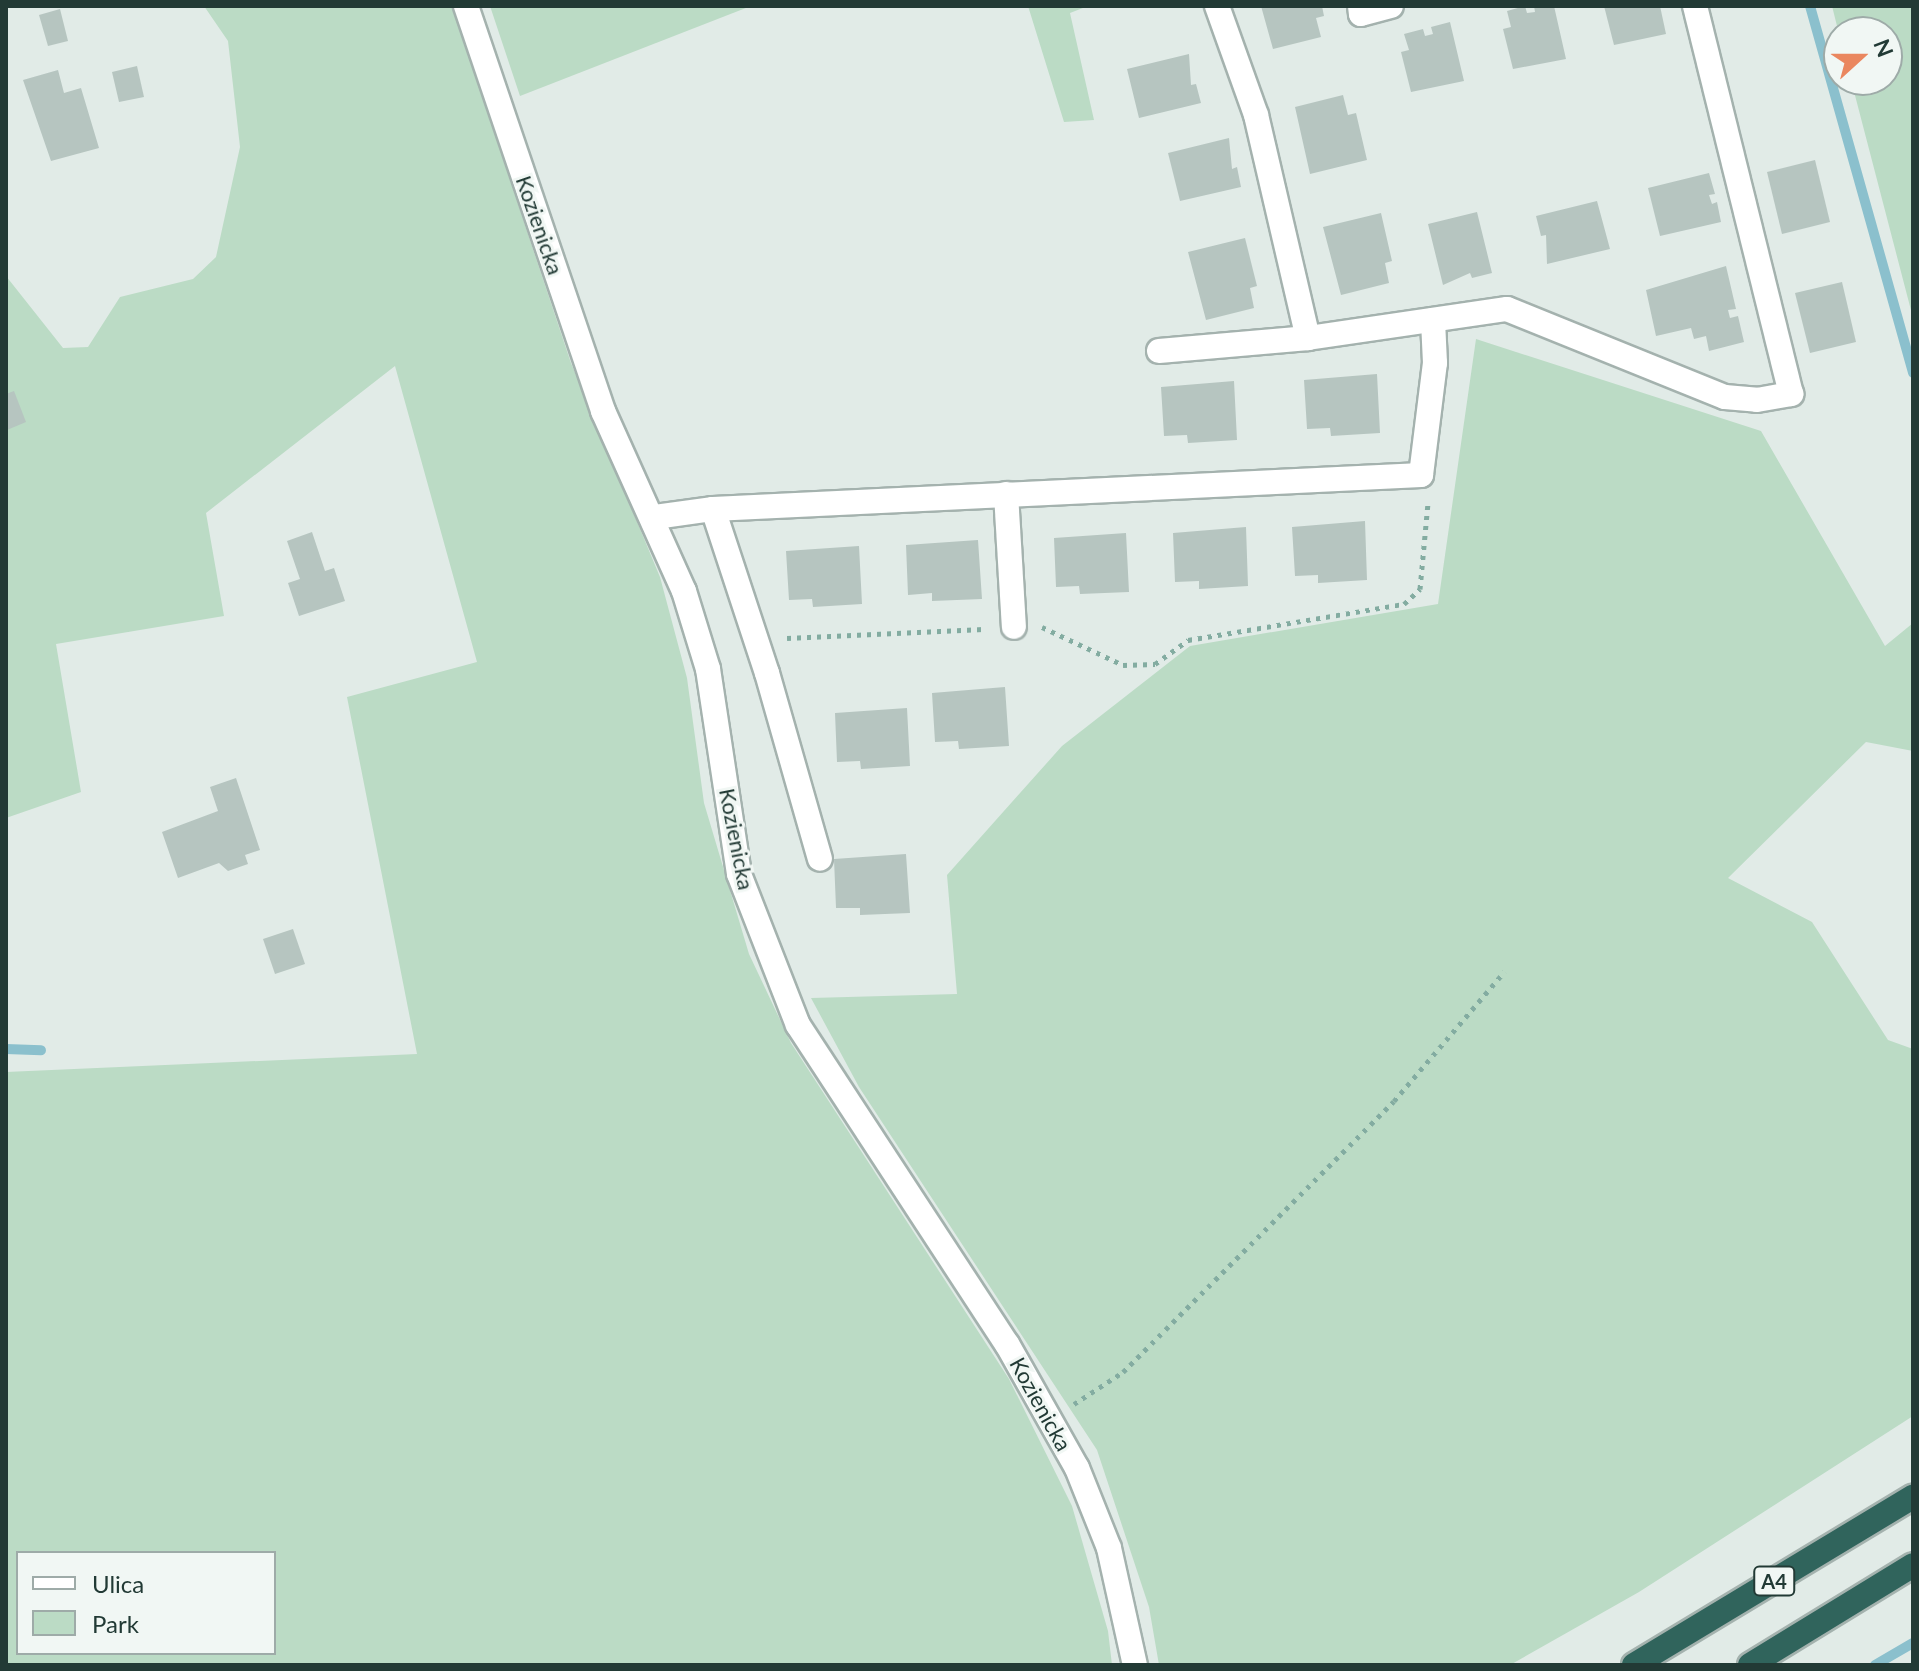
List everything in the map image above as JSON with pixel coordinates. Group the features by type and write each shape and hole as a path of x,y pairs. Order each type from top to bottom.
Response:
{"highway":[{"name":"A4","path":"1634,1665 1913,1497"},
{"path":"1750,1665 1913,1565"}],"street":[{"name":"Kozienicka","path":"466,6 603,411 655,517 708,669 739,874 798,1025 1007,1344 1077,1468 1109,1548 1135,1665"},
{"path":"1217,6 1256,115 1308,338"},
{"path":"1360,6 1361,14 1391,6"},
{"path":"1159,351 1308,338 1507,309 1725,397 1757,400 1791,394 1695,6"},
{"path":"655,517 713,509 1421,475 1435,363 1433,320"},
{"path":"1006,494 1014,627"},
{"path":"713,509 757,639 820,859"}],"path":[{"path":"757,639 1041,626 1123,665 1155,664 1188,640 1404,604 1420,589 1430,510 1421,475"},
{"path":"1050,1419 1123,1372 1394,1101 1504,972"}],"green space":[{"path":"204,6 452,6 571,363 660,577 687,678 704,803 749,954 791,1043 1009,1379 1072,1506 1108,1631 1112,1665 6,1665 6,1072 417,1054 347,697 477,662 395,366 206,513 224,616 56,644 81,792 6,818 6,276 63,348 88,347 120,297 193,279 216,257 240,147 228,41"},
{"path":"490,6 751,6 520,96"},
{"path":"1028,6 1088,6 1070,13 1094,120 1064,122"},
{"path":"1832,6 1913,6 1913,318 1855,96 1903,96 1903,16 1834,16"},
{"path":"1476,339 1761,431 1885,646 1913,623 1913,751 1866,742 1728,878 1812,922 1888,1040 1913,1049 1913,1416 1639,1592 1510,1665 1159,1665 1149,1607 1097,1450 859,1087 811,998 957,994 947,875 1062,746 1190,646 1438,604"}],"building":[{"path":"1261,6 1322,6 1324,16 1316,18 1321,37 1273,49"},
{"path":"1525,6 1527,13 1535,12 1534,6 1554,6 1566,59 1513,69 1503,29 1511,27 1507,11"},
{"path":"1604,6 1660,6 1666,34 1614,45"},
{"path":"60,9 68,41 48,46 39,15"},
{"path":"1450,22 1464,81 1411,92 1401,52 1409,50 1404,34 1423,29 1425,36 1433,34 1431,27"},
{"path":"1189,54 1191,85 1196,84 1201,103 1139,118 1127,69"},
{"path":"137,66 144,97 119,102 112,72"},
{"path":"58,70 64,93 81,88 99,148 51,161 23,80"},
{"path":"1343,95 1348,115 1356,113 1367,160 1310,174 1295,107"},
{"path":"1229,138 1232,169 1237,167 1241,187 1180,201 1168,153"},
{"path":"1815,160 1830,222 1782,234 1767,172"},
{"path":"1709,173 1715,194 1709,195 1712,204 1717,202 1721,222 1660,236 1648,188"},
{"path":"1597,201 1610,249 1547,264 1546,235 1541,236 1536,216"},
{"path":"1477,212 1492,273 1472,278 1470,273 1443,285 1428,224"},
{"path":"1381,213 1392,261 1385,263 1389,283 1341,295 1323,227"},
{"path":"1245,238 1257,286 1250,288 1254,308 1206,320 1188,252"},
{"path":"1726,266 1736,309 1728,310 1730,318 1738,316 1744,342 1709,351 1706,336 1694,339 1691,328 1656,336 1646,290"},
{"path":"1842,282 1856,342 1810,353 1795,293"},
{"path":"1377,374 1380,433 1331,436 1330,428 1307,429 1304,380"},
{"path":"1234,381 1237,440 1188,443 1187,435 1164,436 1161,387"},
{"path":"14,391 26,422 7,430 6,394"},
{"path":"1365,521 1367,580 1318,583 1318,575 1295,576 1292,527"},
{"path":"1246,527 1248,586 1199,589 1199,581 1175,582 1173,533"},
{"path":"312,532 325,571 334,568 345,601 299,616 288,583 300,579 287,541"},
{"path":"1126,533 1129,592 1080,594 1079,586 1056,587 1054,538"},
{"path":"978,540 982,599 932,601 932,593 908,595 906,545"},
{"path":"859,546 862,604 813,607 812,599 789,600 786,551"},
{"path":"1005,687 1009,746 959,749 958,741 935,742 932,693"},
{"path":"907,708 910,766 861,769 860,761 837,762 835,713"},
{"path":"236,778 260,850 245,855 248,864 228,871 219,863 178,878 162,832 218,811 210,787"},
{"path":"906,854 910,913 860,915 860,908 836,908 834,859"},
{"path":"293,929 305,964 275,974 263,939"}],"waterway":[{"path":"1810,6 1913,373"},
{"path":"6,1049 41,1050"},
{"path":"1875,1665 1913,1643"}]}
